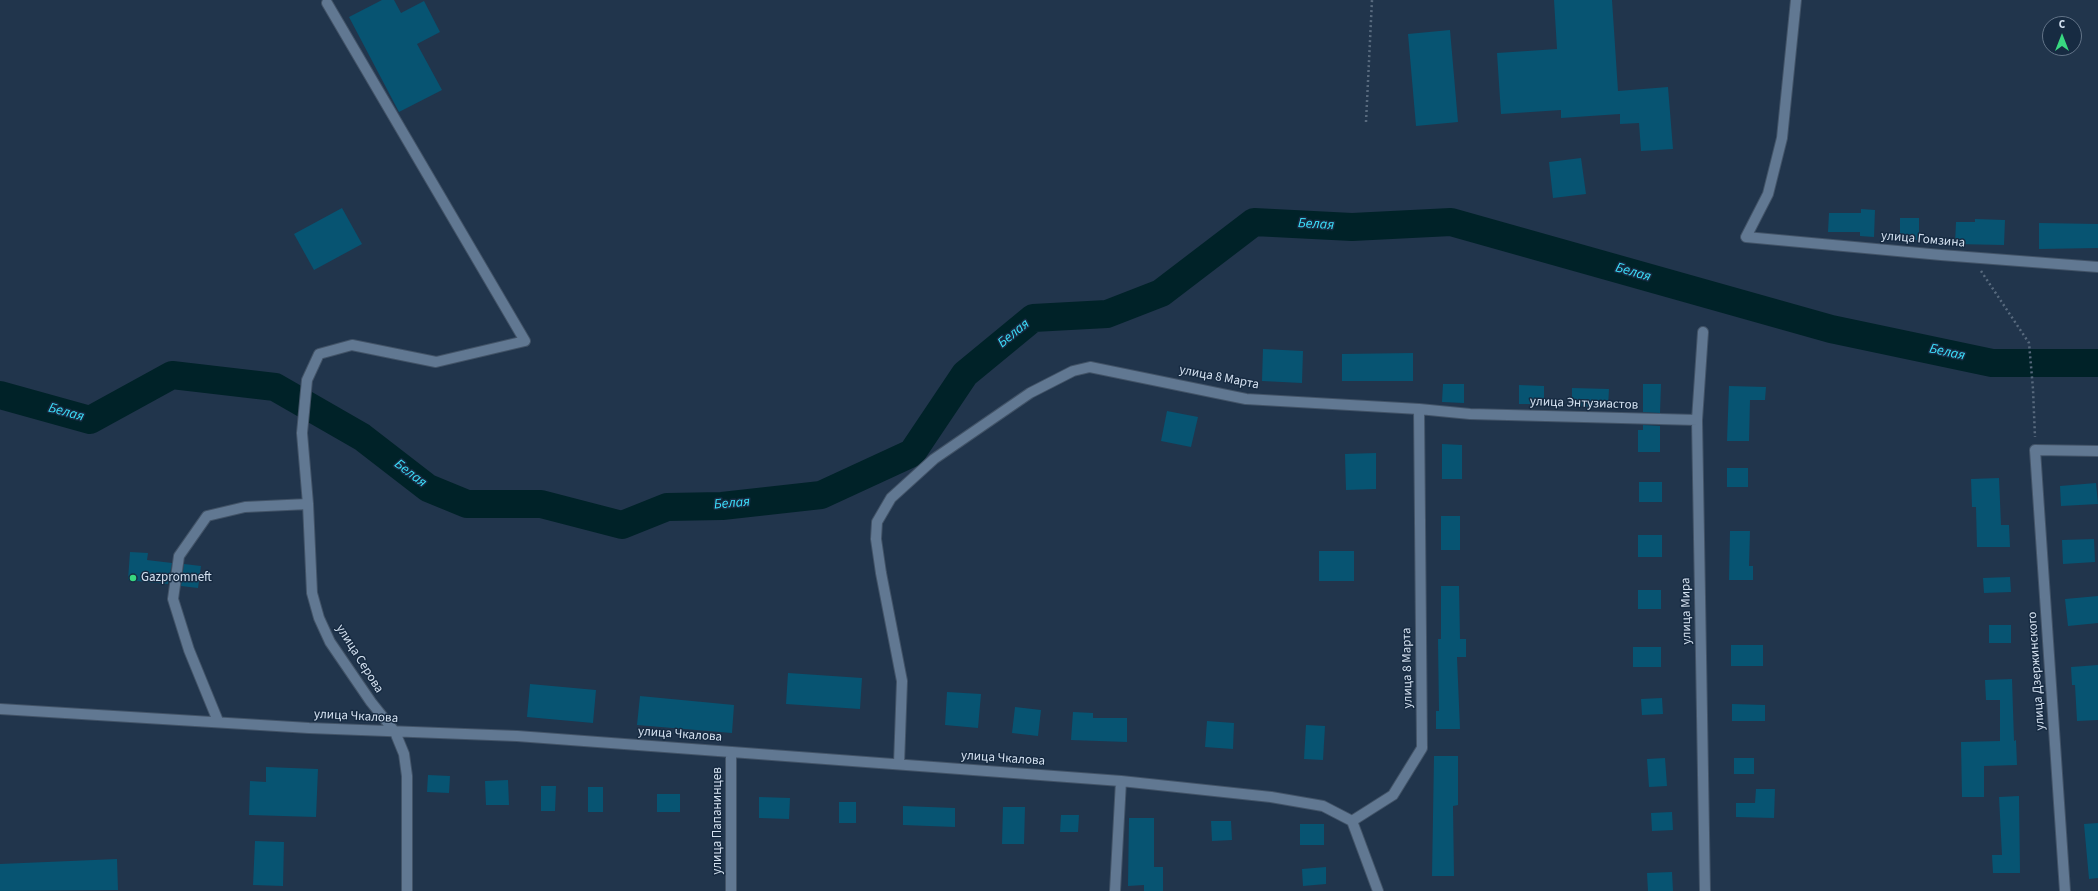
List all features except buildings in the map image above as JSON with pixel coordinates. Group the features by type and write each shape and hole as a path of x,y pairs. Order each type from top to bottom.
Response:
{"street":[{"name":"улица Гомзина","path":"1796,0 1782,138 1768,194 1746,237 1972,257 2098,266"},
{"name":"улица Серова","path":"327,3 525,340 436,362 352,346 319,354 307,380 302,433 308,504 312,593 319,618 341,659 374,707 395,732 404,754 407,776 407,891"},
{"name":"улица Мира","path":"1703,332 1697,420 1705,891"},
{"name":"улица 8 Марта","path":"898,764 902,681 880,573 876,539 877,522 891,498 934,459 1030,393 1073,371 1090,367 1246,399 1419,409 1470,414"},
{"name":"улица 8 Марта","path":"1352,821 1393,795 1422,748 1419,409"},
{"name":"улица Энтузиастов","path":"1470,414 1697,420"},
{"path":"2035,450 2098,451"},
{"name":"улица Дзержинского","path":"2035,450 2065,891"},
{"path":"218,721 189,650 173,599 179,556 207,516 245,507 308,504"},
{"name":"улица Чкалова","path":"0,709 395,732 517,736 1121,781 1271,797 1323,806 1352,821"},
{"name":"улица Папанинцев","path":"731,752 731,891"},
{"path":"1115,891 1121,781"},
{"path":"1352,821 1378,891"}],"path":[{"path":"1366,122 1372,0"},
{"path":"1972,257 2029,343 2033,390 2035,450"}],"waterway":[{"name":"Белая","path":"0,395 90,420 172,375 275,387 362,437 428,488 467,504 541,504 622,525 667,507 722,506 821,495 912,453 965,374 1033,318 1107,314 1161,293 1254,222 1352,227 1451,222 1831,329 1992,363 2098,363"}],"place":[{"name":"Gazpromneft","path":"133,578"}]}
